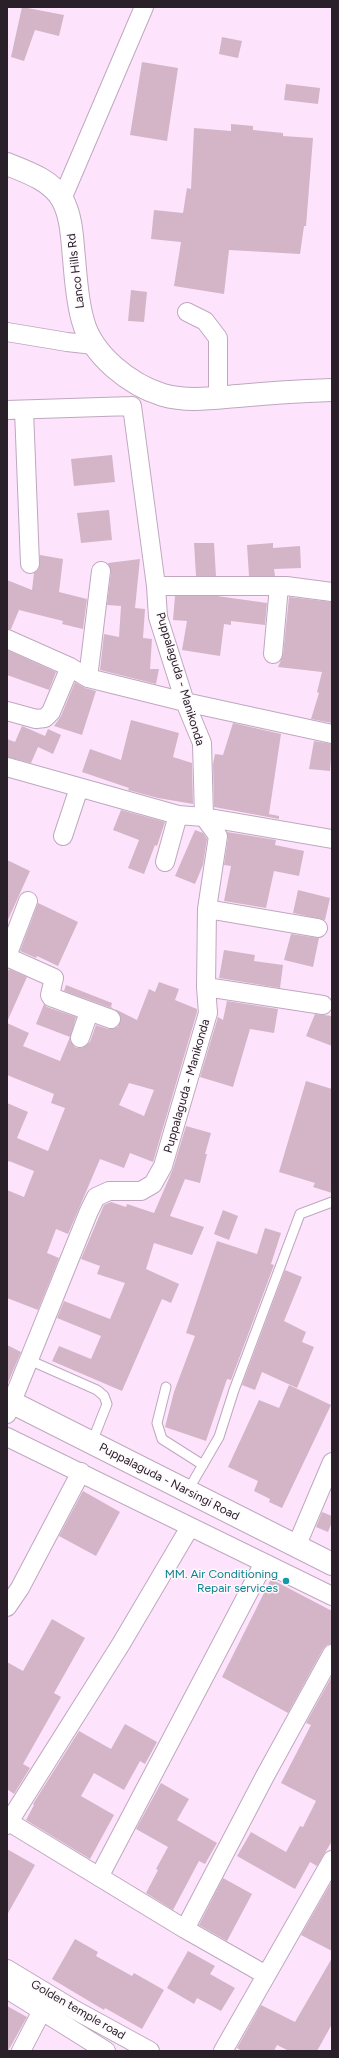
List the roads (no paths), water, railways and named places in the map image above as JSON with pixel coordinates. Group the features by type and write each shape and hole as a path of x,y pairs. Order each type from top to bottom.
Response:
{"street":[{"path":"62,200 144,7"},
{"name":"Lanco Hills Rd","path":"7,164 29,173 48,184 62,200 71,223 76,288 83,323 94,345 117,370 145,388 163,395 189,399 332,390"},
{"path":"187,312 205,321 218,338 218,397"},
{"path":"7,332 94,345"},
{"path":"30,564 16,410 132,406 145,388"},
{"name":"Puppalaguda - Manikonda","path":"9,1406 30,1360 89,1211 96,1197 109,1191 141,1190 153,1184 163,1166 208,1013 206,987 207,909 218,836 204,817 202,744 185,702 158,617 156,586 132,406"},
{"path":"88,678 101,570"},
{"path":"156,586 279,586 332,592"},
{"path":"273,654 279,586"},
{"path":"7,639 70,667 88,678 185,702 332,734"},
{"path":"7,711 36,719 45,718 51,712 70,667"},
{"path":"7,767 178,815 204,817 332,840"},
{"path":"64,836 79,788"},
{"path":"165,862 178,815"},
{"path":"28,901 7,956 54,978 50,995 51,998 111,1020"},
{"path":"207,909 318,928"},
{"path":"206,987 323,1005"},
{"path":"80,1038 90,1012"},
{"name":"Puppalaguda - Narsingi Road","path":"9,1406 91,1443 332,1564"},
{"path":"7,1437 81,1472 190,1528 332,1596"},
{"path":"296,1547 332,1462"},
{"path":"7,1607 20,1588 81,1472"},
{"path":"190,1528 121,1644 8,1824 185,1929 266,1975"},
{"path":"99,1877 264,1563"},
{"path":"185,1929 265,1776 332,1654"},
{"path":"223,2051 332,1860"},
{"name":"Golden temple road","path":"7,1968 50,1995 150,2051"},
{"name":"Golden temple road","path":"7,1989 106,2051"},
{"path":"21,2051 50,1995"}],"lane":[{"path":"187,1492 219,1437 234,1390 300,1214 332,1202"},
{"path":"30,1360 97,1390 104,1396 107,1404 91,1443"},
{"path":"166,1387 157,1423 162,1439 203,1465"}],"place":[{"name":"MM. Air Conditioning Repair services","path":"286,1581"}]}
